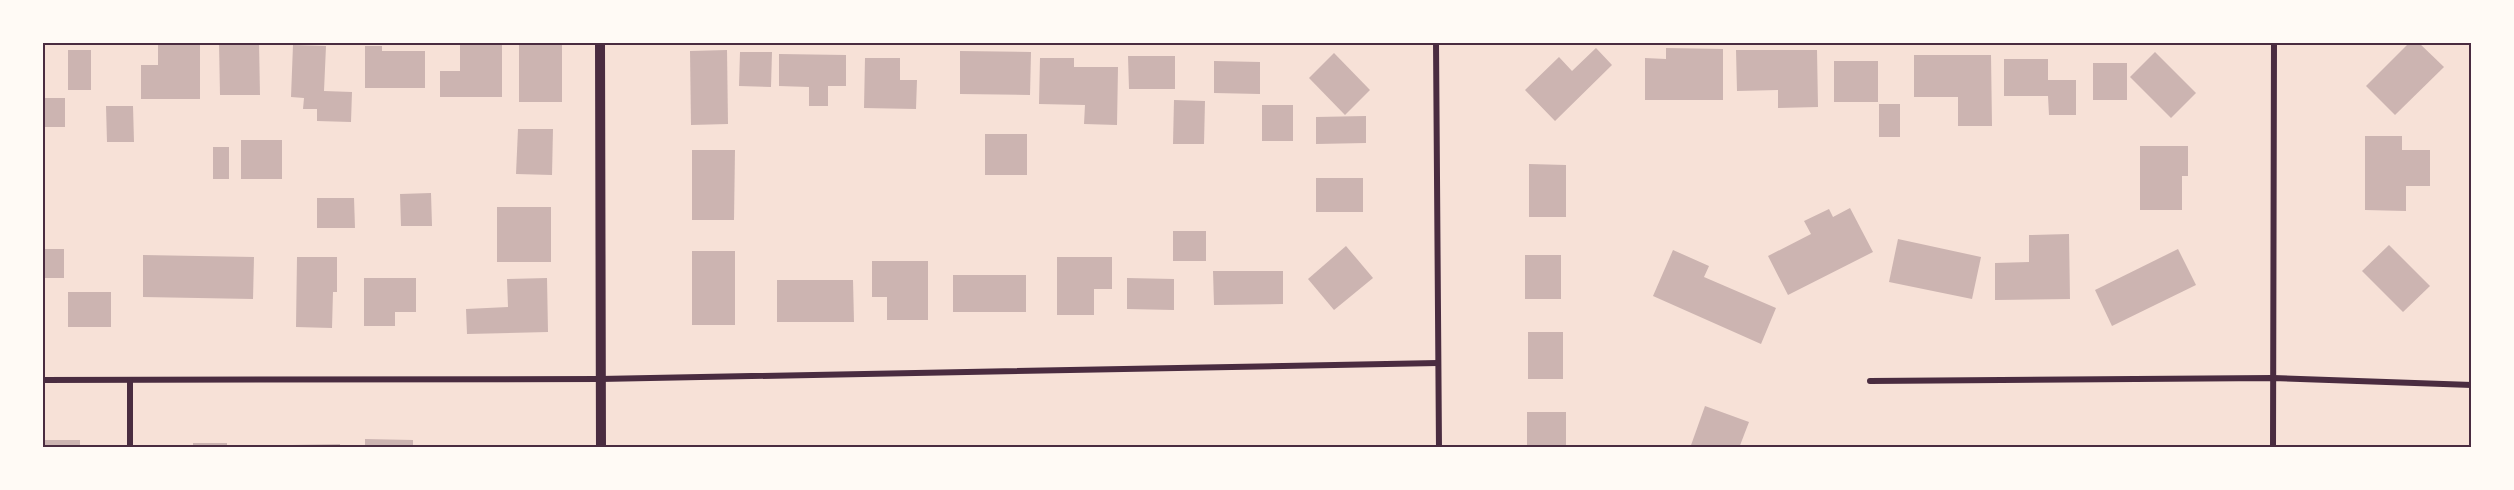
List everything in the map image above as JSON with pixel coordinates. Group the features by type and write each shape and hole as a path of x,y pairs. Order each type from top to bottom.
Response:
{"street":[{"path":"600,42 601,448"},
{"path":"1436,42 1439,448"},
{"path":"2273,448 2274,42"},
{"path":"42,380 600,378 1438,363"},
{"path":"1870,381 2273,378 2472,384"},
{"path":"130,380 130,448"}],"building":[{"path":"158,42 200,42 200,99 141,99 141,65 158,65"},
{"path":"259,42 260,95 220,95 219,43"},
{"path":"2410,42 2418,42 2444,67 2395,115 2366,86"},
{"path":"519,44 562,44 562,102 519,102"},
{"path":"293,45 326,46 324,91 352,92 351,122 317,121 317,109 303,109 304,98 291,97"},
{"path":"460,45 502,45 502,97 440,97 440,71 460,71"},
{"path":"365,46 382,46 382,51 425,51 425,88 365,88"},
{"path":"1596,48 1612,65 1555,121 1525,90 1559,57 1572,71"},
{"path":"1666,48 1723,49 1723,100 1645,100 1645,58 1666,59"},
{"path":"68,50 91,50 91,90 68,90"},
{"path":"727,50 728,124 691,125 690,51"},
{"path":"1736,50 1817,50 1818,107 1778,108 1778,90 1737,91"},
{"path":"960,51 1031,52 1030,95 960,94"},
{"path":"740,52 772,52 771,87 739,86"},
{"path":"2155,52 2196,93 2171,118 2130,77"},
{"path":"1334,53 1370,90 1345,115 1309,78"},
{"path":"779,54 846,55 846,86 828,86 828,106 809,106 809,87 779,86"},
{"path":"1914,55 1991,55 1992,126 1958,126 1958,97 1914,97"},
{"path":"1128,56 1175,56 1175,89 1129,89"},
{"path":"865,58 900,58 900,80 917,80 916,109 864,108"},
{"path":"1040,58 1074,58 1074,67 1118,67 1117,125 1084,124 1085,105 1039,104"},
{"path":"2004,59 2048,59 2048,80 2076,80 2076,115 2049,115 2048,96 2004,96"},
{"path":"1214,61 1260,62 1260,94 1214,93"},
{"path":"1834,61 1878,61 1878,102 1834,102"},
{"path":"2093,63 2127,63 2127,100 2093,100"},
{"path":"42,98 65,98 65,127 42,127"},
{"path":"1174,100 1205,101 1204,144 1173,144"},
{"path":"1879,104 1900,104 1900,137 1879,137"},
{"path":"1262,105 1293,105 1293,141 1262,141"},
{"path":"106,106 133,106 134,142 107,142"},
{"path":"1366,116 1366,143 1316,144 1316,117"},
{"path":"518,129 553,129 552,175 516,174"},
{"path":"985,134 1027,134 1027,175 985,175"},
{"path":"2365,136 2402,136 2402,150 2430,150 2430,186 2406,186 2406,211 2365,210"},
{"path":"241,140 282,140 282,179 241,179"},
{"path":"2140,146 2188,146 2188,176 2182,176 2182,210 2140,210"},
{"path":"213,147 229,147 229,179 213,179"},
{"path":"692,150 735,150 734,220 692,220"},
{"path":"1529,164 1566,165 1566,217 1529,217"},
{"path":"1316,178 1363,178 1363,212 1316,212"},
{"path":"431,193 432,226 401,226 400,194"},
{"path":"317,198 354,198 355,228 317,228"},
{"path":"497,207 551,207 551,262 497,262"},
{"path":"1850,208 1873,252 1788,295 1768,256 1811,234 1804,221 1829,209 1833,217"},
{"path":"1173,231 1206,231 1206,261 1173,261"},
{"path":"2069,234 2070,299 1995,300 1995,263 2029,262 2029,235"},
{"path":"1898,239 1981,257 1972,299 1889,282"},
{"path":"2389,245 2430,286 2403,312 2362,271"},
{"path":"1346,246 1373,278 1334,310 1308,279"},
{"path":"42,249 64,249 64,278 42,278"},
{"path":"2178,249 2196,285 2112,326 2095,290"},
{"path":"1673,250 1709,266 1704,277 1776,308 1761,344 1653,296"},
{"path":"692,251 735,251 735,325 692,325"},
{"path":"143,255 254,257 253,299 143,297"},
{"path":"1525,255 1561,255 1561,299 1525,299"},
{"path":"297,257 337,257 337,292 333,292 332,328 296,327"},
{"path":"1057,257 1112,257 1112,289 1094,289 1094,315 1057,315"},
{"path":"872,261 928,261 928,320 887,320 887,297 872,297"},
{"path":"1213,271 1283,271 1283,304 1214,305"},
{"path":"953,275 1026,275 1026,312 953,312"},
{"path":"364,278 416,278 416,312 395,312 395,326 364,326"},
{"path":"547,278 548,332 467,334 466,309 508,307 507,279"},
{"path":"1127,278 1174,279 1174,310 1127,309"},
{"path":"777,280 853,280 854,322 777,322"},
{"path":"68,292 111,292 111,327 68,327"},
{"path":"1528,332 1563,332 1563,379 1528,379"},
{"path":"1705,406 1749,422 1739,448 1690,448"},
{"path":"1527,412 1566,412 1566,448 1527,448"},
{"path":"365,439 413,440 413,448 365,448"},
{"path":"42,440 80,440 80,448 42,448"},
{"path":"193,443 227,443 227,448 193,448"},
{"path":"340,444 340,448 292,448 292,445"},
{"path":"446,445 567,445 567,448 446,448"}]}
